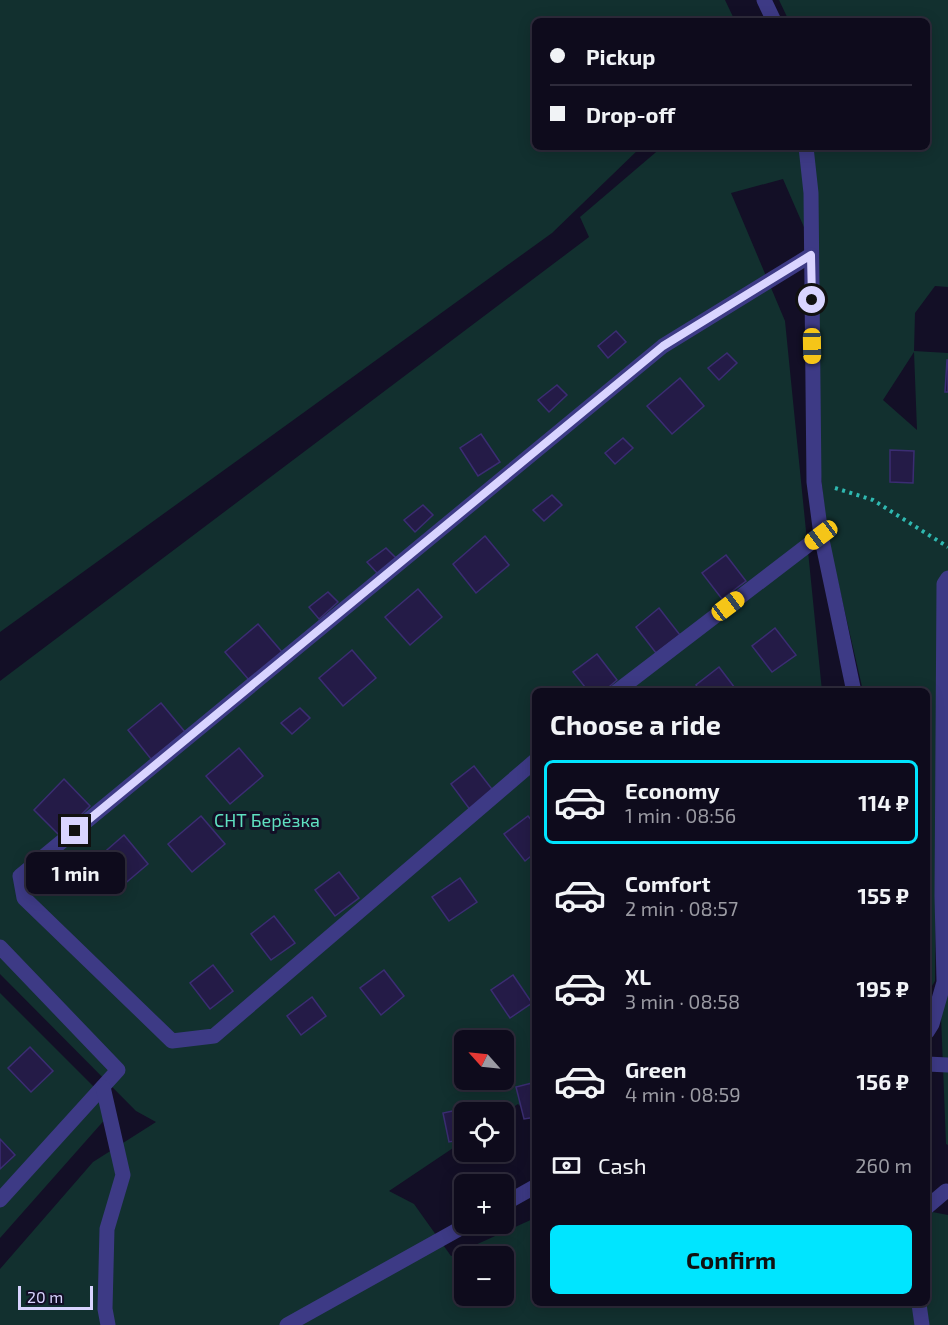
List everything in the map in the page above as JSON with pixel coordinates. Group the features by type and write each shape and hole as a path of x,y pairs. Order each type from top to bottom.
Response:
{"street":[{"path":"764,0 773,18"},
{"path":"806,150 811,193 814,482 821,535 853,688"},
{"path":"532,763 214,1036 172,1041 24,898 20,876 663,346 811,255"},
{"path":"621,688 821,535"},
{"path":"930,1027 945,982 944,584 948,578"},
{"path":"0,947 118,1070 0,1200"},
{"path":"930,1064 948,1065"},
{"path":"103,1087 123,1175 107,1229 105,1309 108,1325"},
{"path":"514,1198 532,1188"},
{"path":"930,1189 947,1192"},
{"path":"930,1205 947,1192"},
{"path":"288,1325 454,1232"},
{"path":"919,1306 922,1325"}],"path":[{"path":"814,482 873,500 948,547"}],"green space":[{"path":"0,0 725,0 734,18 532,18 532,150 638,150 552,233 0,632"},
{"name":"СНТ Берёзка","path":"779,0 948,0 948,287 935,286 915,313 914,351 948,353 948,1145 946,1144 936,887 935,981 930,989 930,688 862,688 827,534 819,457 817,257 783,179 731,193 785,321 822,688 532,688 532,1118 518,1104 514,1107 514,1102 454,1102 454,1147 389,1191 414,1204 451,1256 454,1255 454,1306 514,1306 514,1246 473,1246 500,1234 514,1234 514,1228 532,1219 532,1306 930,1306 930,1212 948,1215 948,1325 0,1325 0,1269 93,1162 156,1122 136,1111 0,974 0,681 589,237 580,217 658,150 930,150 930,18 788,18","holes":["914,352 917,430 883,400"]},
{"path":"0,993 115,1108 0,1238"}],"building":[{"path":"616,331 626,342 608,358 598,346"},
{"path":"727,353 737,363 719,380 708,368"},
{"path":"947,360 948,392 945,392"},
{"path":"680,378 704,406 672,434 647,406"},
{"path":"557,385 567,395 549,412 538,400"},
{"path":"481,434 500,462 478,476 460,448"},
{"path":"623,438 633,448 615,464 605,453"},
{"path":"890,450 914,451 913,483 890,482"},
{"path":"552,495 562,505 544,521 533,510"},
{"path":"423,505 433,515 415,532 404,520"},
{"path":"485,536 509,565 476,593 453,564"},
{"path":"386,548 396,558 378,574 367,562"},
{"path":"726,555 746,581 722,599 702,573"},
{"path":"418,589 442,617 410,645 385,617"},
{"path":"328,592 338,602 319,619 309,607"},
{"path":"659,608 680,635 656,653 636,627"},
{"path":"258,624 282,652 249,680 225,652"},
{"path":"775,628 796,655 772,672 752,646"},
{"path":"352,650 376,678 343,706 319,678"},
{"path":"597,654 617,680 608,688 586,688 573,672"},
{"path":"719,667 735,688 698,688 696,685"},
{"path":"161,703 185,732 151,759 128,730"},
{"path":"300,708 310,718 292,734 281,723"},
{"path":"239,748 263,776 230,804 206,776"},
{"path":"474,766 495,793 471,811 451,784"},
{"path":"64,779 90,806 60,836 34,810"},
{"path":"201,816 225,844 192,872 168,844"},
{"path":"528,816 532,821 532,855 525,861 504,834"},
{"path":"124,835 148,864 115,892 92,863"},
{"path":"339,872 359,898 335,916 315,890"},
{"path":"460,878 477,902 449,921 432,897"},
{"path":"274,916 295,943 271,960 251,934"},
{"path":"213,965 233,991 210,1009 190,983"},
{"path":"384,970 404,996 381,1015 360,988"},
{"path":"513,975 532,1003 510,1018 491,990"},
{"path":"312,997 326,1016 301,1035 287,1016"},
{"path":"30,1047 53,1071 31,1092 8,1068"},
{"path":"532,1083 532,1118 524,1119 516,1087"},
{"path":"454,1111 454,1141 449,1142 443,1113"},
{"path":"0,1139 15,1155 0,1169"}],"route":[{"path":"75,831 663,346 811,255 812,300"}]}
